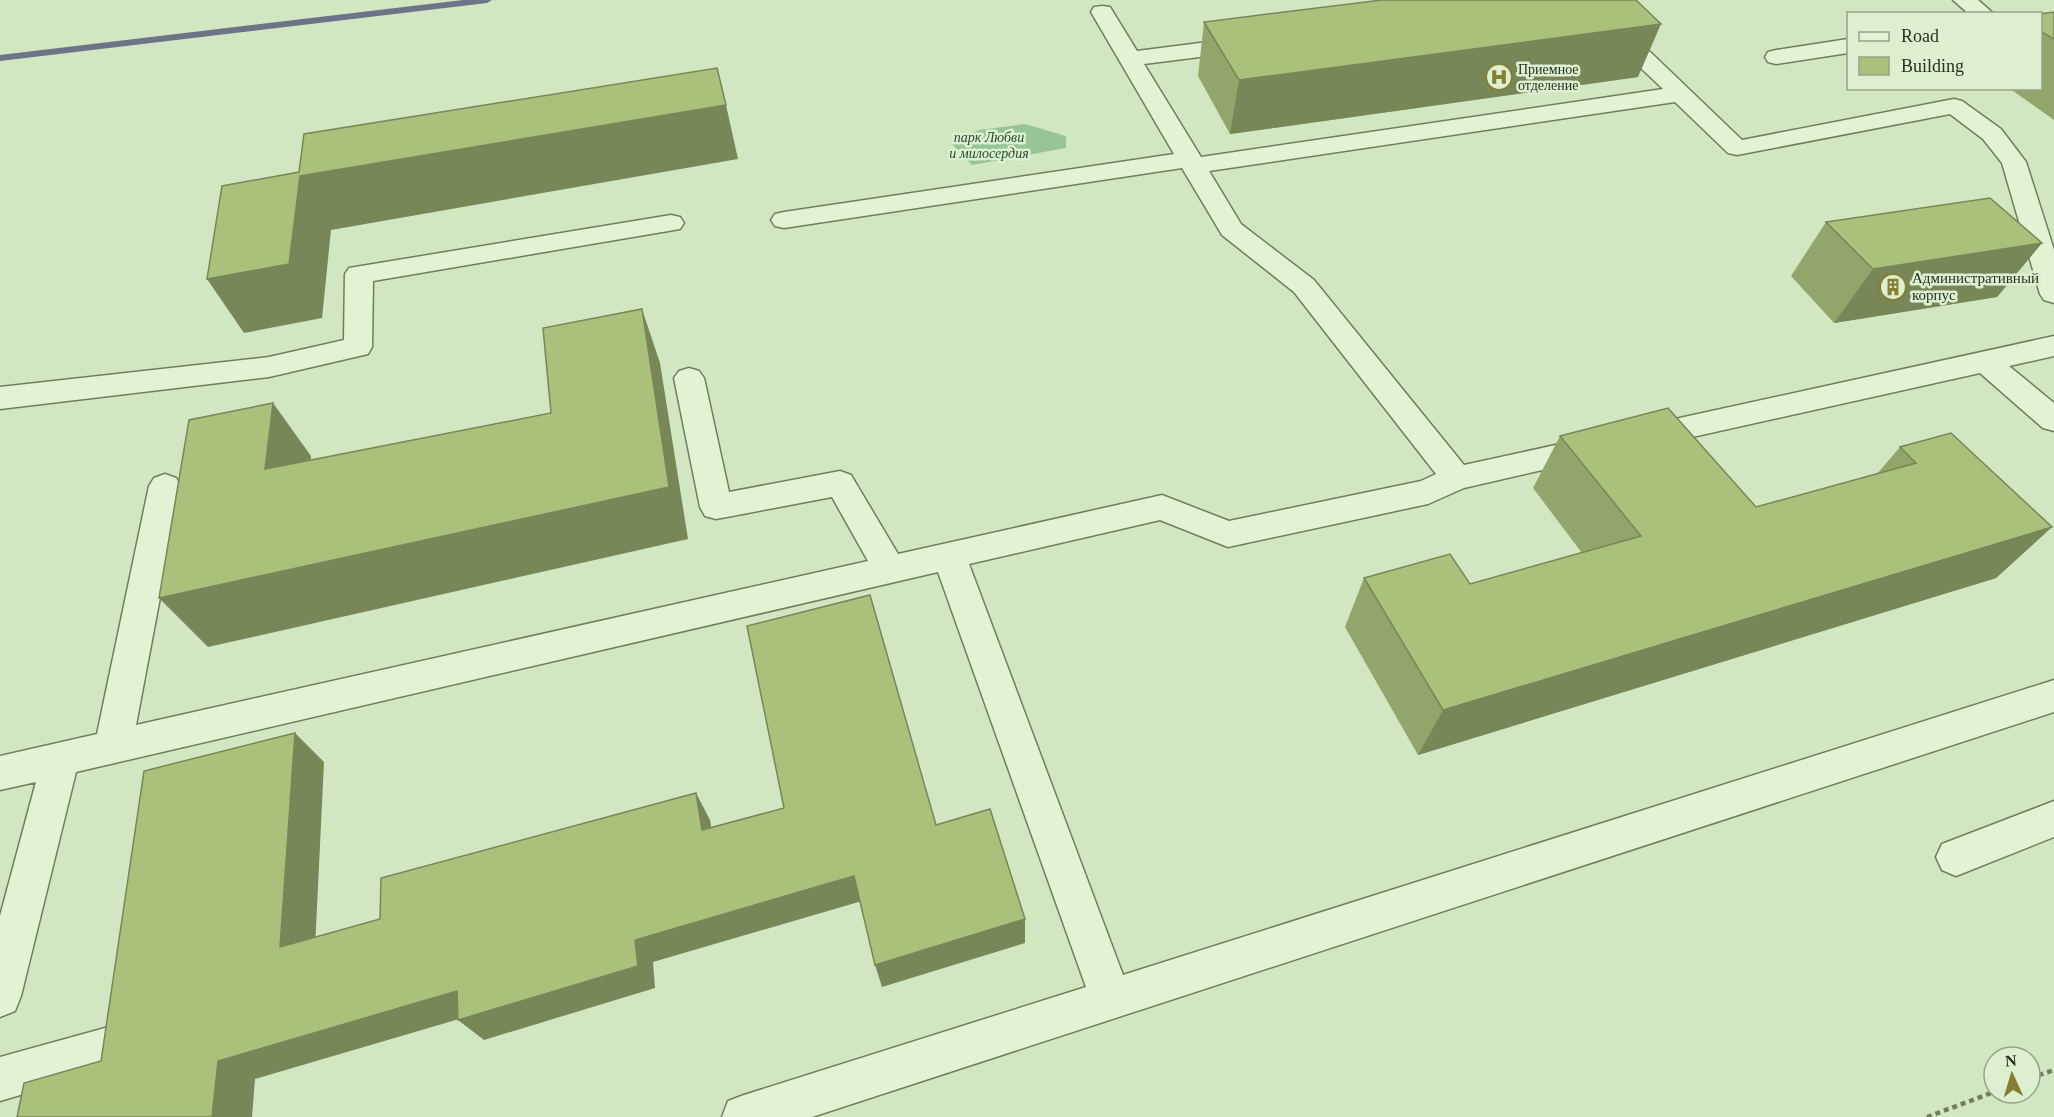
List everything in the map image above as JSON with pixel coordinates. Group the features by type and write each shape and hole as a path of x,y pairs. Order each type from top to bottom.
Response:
{"street":[{"path":"1964,0 1981,12"},
{"path":"1101,12 1231,229 1304,286 1457,478"},
{"path":"1601,17 1737,148 1954,106 1992,134 2014,162 2054,294"},
{"path":"1129,59 1269,41"},
{"path":"1776,57 1847,46"},
{"path":"783,220 1679,94"},
{"path":"0,398 269,367 358,346 359,274 670,223"},
{"path":"0,773 1162,507 1228,534 1428,492 1457,478 2054,346"},
{"path":"1985,361 2054,420"},
{"path":"689,378 716,507 840,483 889,569"},
{"path":"114,748 165,486"},
{"path":"949,556 1111,999"},
{"path":"744,1117 2054,696"},
{"path":"0,996 60,760"},
{"path":"1956,857 2054,819"},
{"path":"0,1079 134,1042"}],"path":[{"path":"1927,1117 1982,1096"}],"green space":[{"name":"парк Любви и милосердия","path":"1025,124 1066,136 1066,148 972,165 952,144 979,130"}],"building":[{"path":"1382,0 1636,0 1661,24 1239,80 1204,22"},
{"path":"2054,12 2054,39 2042,32 2042,14"},
{"path":"717,68 726,105 300,176 289,264 207,279 222,186 299,172 304,134"},
{"path":"1990,198 2042,243 1873,269 1826,222"},
{"path":"642,309 669,487 159,598 189,420 273,403 265,469 551,413 543,328"},
{"path":"1668,408 1756,507 1916,463 1900,447 1951,433 2052,527 1443,710 1364,578 1450,554 1470,584 1641,536 1560,436"},
{"path":"870,595 936,825 990,809 1025,919 875,965 854,876 635,940 638,966 458,1020 457,991 218,1061 212,1117 17,1117 24,1083 101,1061 144,771 295,733 280,947 380,919 381,878 696,793 702,830 784,808 747,626"}],"waterway":[{"path":"0,58 487,0"}],"place":[{"name":"Приемное отделение","path":"1499,77"},
{"name":"Административный корпус","path":"1893,287"}]}
